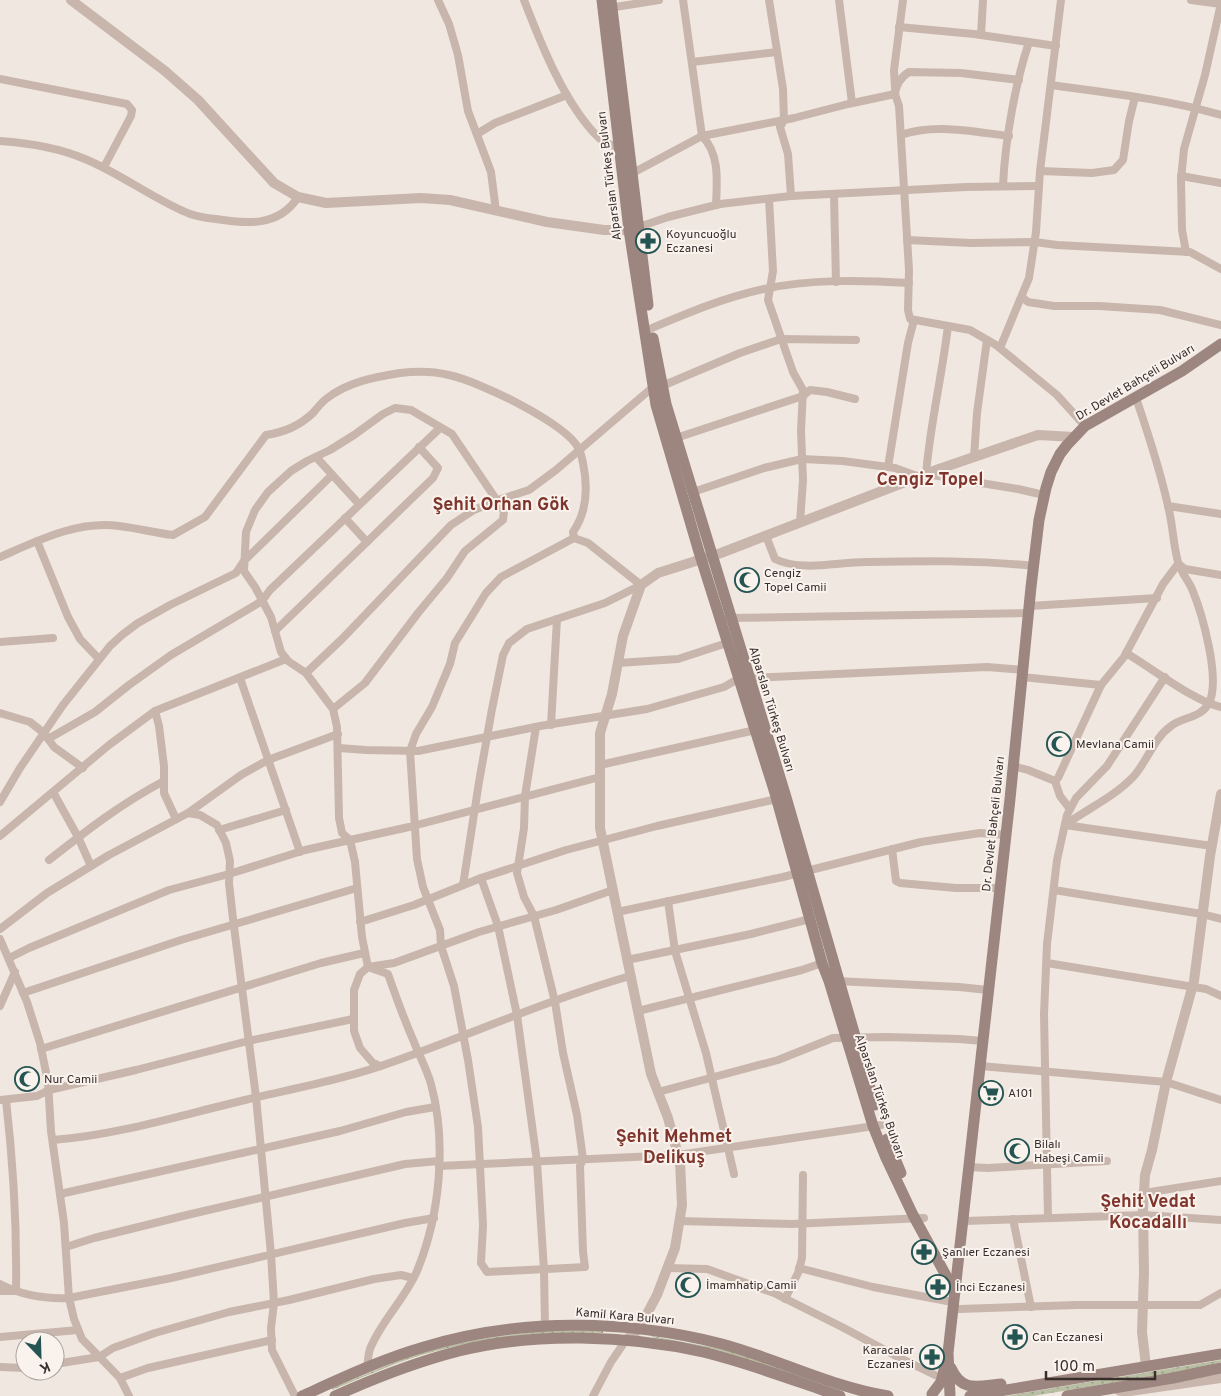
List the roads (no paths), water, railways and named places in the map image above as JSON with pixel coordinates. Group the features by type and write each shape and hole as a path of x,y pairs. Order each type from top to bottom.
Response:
{"main road":[{"name":"Alparslan Türkeş Bulvarı","path":"607,4 619,148 627,176"},
{"name":"Alparslan Türkeş Bulvarı","path":"607,4 633,229 657,386 676,438 692,492 706,558"},
{"name":"Dr. Devlet Bahçeli Bulvarı","path":"950,1396 949,1359 968,1166 1006,835 1029,609 1044,495 1051,472 1060,454 1085,426 1182,371 1221,344"},
{"name":"Alparslan Türkeş Bulvarı","path":"657,386 656,405 781,798 850,1038 892,1172 920,1218 955,1292"},
{"name":"Alparslan Türkeş Bulvarı","path":"725,618 727,643 744,679"},
{"name":"Alparslan Türkeş Bulvarı","path":"802,872 810,919 822,963 834,981"},
{"name":"Kamil Kara Bulvarı","path":"302,1396 408,1352 453,1339 545,1326 594,1325 694,1337 847,1386 888,1396"},
{"name":"Kamil Kara Bulvarı","path":"335,1396 402,1368 454,1352 486,1346 587,1338 626,1340 674,1346 719,1356 840,1396"},
{"path":"970,1396 1221,1354"},
{"path":"931,1395 949,1359"},
{"path":"949,1359 958,1380 963,1384 971,1386 1055,1381"},
{"path":"1067,1396 1221,1368"},
{"path":"931,1395 940,1392 950,1396"}],"street":[{"path":"71,0 165,70 198,100 274,183 298,197 315,202 421,198 450,200 556,223 604,230 633,229 668,217 716,205 791,196 966,186 1040,186"},
{"path":"438,0 449,24 458,55 468,112 491,172 496,211"},
{"path":"524,0 540,42 576,112 600,140 619,148"},
{"path":"607,4 659,0"},
{"path":"683,0 702,136 708,142 714,158 717,181 716,205"},
{"path":"769,0 783,89 784,120 780,127 788,154 791,196"},
{"path":"839,0 852,103"},
{"path":"902,0 894,70 901,135 909,283 908,310 910,319 970,330 987,340 1000,348 1057,395 1085,426"},
{"path":"981,35 983,0"},
{"path":"1000,348 1029,278 1061,0"},
{"path":"1186,252 1182,230 1181,176 1184,149 1212,47 1221,4 1191,0"},
{"path":"900,27 981,35 1056,46"},
{"path":"1002,186 1008,136 1022,63 1029,42"},
{"path":"1212,47 1221,49"},
{"path":"692,62 777,52"},
{"path":"627,176 702,136 784,120 895,92 903,76 909,72 961,73 1019,80"},
{"path":"0,79 127,104 132,110 131,116 104,167"},
{"path":"1051,85 1136,97 1196,108 1221,115"},
{"path":"477,134 495,123 567,95"},
{"path":"1040,171 1092,173 1114,170 1122,160 1129,121 1136,97"},
{"path":"901,135 913,130 944,129 1008,136"},
{"path":"0,140 58,150 83,158 104,167 188,214 240,223 254,223 288,209 298,197"},
{"path":"1181,176 1221,183"},
{"path":"834,195 836,282"},
{"path":"769,199 773,271 768,300 780,339 793,372 803,390 800,431 803,480 800,523"},
{"path":"907,240 971,243 1034,242 1056,245 1190,252 1221,269"},
{"path":"648,329 721,300 771,288 814,282 885,281 909,283"},
{"path":"1022,296 1028,302 1054,306 1099,306 1160,310 1221,325"},
{"path":"888,467 908,343 914,320"},
{"path":"923,475 948,326"},
{"path":"306,673 342,639 451,525 474,510 497,500 529,490 556,470 657,386 780,339 856,340"},
{"path":"974,457 987,340"},
{"path":"0,556 38,541 87,526 118,526 173,535 205,517 266,435 281,433 297,426 312,414 325,399 341,389 365,380 384,376 422,372 450,375 472,383 542,416 566,432 580,449 586,493 580,522 573,532 574,538"},
{"path":"676,438 803,396 810,390 855,399"},
{"path":"1064,825 1110,796 1133,777 1157,741 1171,726 1195,716 1206,708 1209,702 1212,675 1210,645 1192,590 1178,564 1168,506 1136,398"},
{"path":"333,708 364,683 447,578 465,550 503,520 504,511 452,434 411,410 395,408 383,414 330,450 291,471 268,492 255,510 246,532 244,571 271,618 281,652 286,659 306,673 333,708 338,734 339,818 342,833 350,840 355,862 360,922 368,967"},
{"path":"46,736 95,712 129,685 171,656 262,601 270,590 440,428"},
{"path":"464,885 475,809 503,655 509,644 527,629 605,603 641,585 658,573 706,558 923,475 1038,434 1074,437"},
{"path":"275,631 433,478 438,468 419,447"},
{"path":"316,456 359,504"},
{"path":"692,492 764,468 802,459 843,461 888,467 923,475 1018,489 1044,495"},
{"path":"0,802 20,768 46,736 63,705 122,635 138,623 170,605 236,573 244,561 332,474"},
{"path":"1168,506 1221,514"},
{"path":"345,518 367,542"},
{"path":"766,536 775,559 786,564 928,562 1034,566"},
{"path":"574,538 588,543 641,585"},
{"path":"536,727 517,873 524,897 534,916 555,1002 577,1116 583,1159 580,1166 585,1267 487,1272 481,1263 483,1225 478,1127 454,986 441,946 440,930 428,899 417,859 410,751 416,734 432,707 447,671 455,643 486,592 501,577 574,538"},
{"path":"38,541 68,617 80,639 100,659"},
{"path":"1178,564 1185,568 1221,575"},
{"path":"1055,781 1102,685 1126,653 1164,584 1178,564"},
{"path":"595,1395 612,1362 626,1340 639,1329 657,1295 674,1248 682,1205 678,1155 668,1118 651,1074 600,828 600,733 612,694 623,636 641,585"},
{"path":"725,618 1029,609 1156,598"},
{"path":"551,724 557,619"},
{"path":"0,642 53,638"},
{"path":"618,664 678,659 727,643"},
{"path":"1126,653 1164,677 1209,702 1221,706"},
{"path":"1,832 83,768 109,745 155,711 286,659"},
{"path":"338,748 418,751 551,724 647,709 724,687 744,679 987,667 1022,674 1102,685"},
{"path":"1048,1218 1044,1014 1057,860 1066,815 1076,798 1107,766 1164,677"},
{"path":"240,678 300,852"},
{"path":"155,711 160,726 164,766 164,793 176,819"},
{"path":"0,712 30,722 46,736 54,747 83,768"},
{"path":"600,765 759,729"},
{"path":"0,928 47,892 188,813 241,775 268,760 338,734"},
{"path":"1013,766 1055,781 1060,796 1070,809"},
{"path":"9,958 170,890 300,852 416,825 600,777"},
{"path":"49,860 134,797 164,781"},
{"path":"53,792 78,837 91,866"},
{"path":"1146,1366 1142,1332 1145,1175 1166,1082 1193,988 1202,914 1221,794"},
{"path":"360,922 519,865 603,839 781,798"},
{"path":"220,830 286,810"},
{"path":"188,813 200,815 217,825 226,843 230,861 233,925 256,1097 271,1254 274,1303 271,1328 272,1350 295,1396"},
{"path":"1064,825 1212,846"},
{"path":"617,912 802,872 921,842 980,833 1006,835"},
{"path":"892,849 896,881 900,883 956,888 1000,888"},
{"path":"481,878 498,926 517,1015 537,1162 544,1270 545,1326"},
{"path":"23,992 120,960 357,888"},
{"path":"380,1066 374,1063 360,1048 354,1031 354,990 360,974 368,967 394,963 498,926 613,890"},
{"path":"1054,890 1221,918"},
{"path":"668,901 675,951 706,1053 734,1174"},
{"path":"627,960 675,951 810,919"},
{"path":"0,939 23,992 41,1049 48,1090 60,1194 69,1298 78,1330 82,1339 120,1378 129,1396"},
{"path":"41,1049 321,963 364,953"},
{"path":"638,1011 802,970 822,963"},
{"path":"1047,963 1206,989 1221,996"},
{"path":"367,1368 369,1351 378,1332 397,1306 419,1264 434,1218 439,1181 435,1107 431,1084 388,974 368,967"},
{"path":"0,1006 15,972"},
{"path":"53,1140 78,1138 174,1118 380,1066 517,1015 630,976"},
{"path":"834,981 988,990"},
{"path":"16,1291 14,1213 3,1100 37,1096 48,1090 136,1070 248,1041 353,1018"},
{"path":"658,1092 778,1060 833,1038 959,1039 983,1041"},
{"path":"980,1066 1046,1070 1166,1082 1221,1100"},
{"path":"60,1194 340,1131 406,1112 435,1107"},
{"path":"66,1248 94,1238 405,1164 479,1165 678,1155 877,1125"},
{"path":"968,1166 988,1168 1107,1161"},
{"path":"785,1299 802,1258 803,1175"},
{"path":"1144,1193 1221,1182"},
{"path":"964,1221 1144,1215 1221,1220"},
{"path":"0,1284 21,1294 69,1298 151,1282 405,1223 434,1218"},
{"path":"680,1222 803,1224 920,1218"},
{"path":"1013,1219 1031,1307"},
{"path":"667,1268 706,1269 785,1299 941,1378"},
{"path":"799,1268 873,1287 947,1301"},
{"path":"65,1363 99,1358 113,1348 156,1333 229,1312 374,1279 401,1275 413,1278"},
{"path":"0,1291 16,1291"},
{"path":"960,1309 1143,1305 1200,1306 1221,1293"},
{"path":"0,1337 78,1330"},
{"path":"120,1378 148,1368 272,1340"},
{"path":"0,1367 15,1368"},
{"path":"1115,1388 1125,1392 1221,1378"}],"place":[{"name":"Koyuncuoğlu Eczanesi","path":"648,241"},
{"name":"Cengiz Topel Camii","path":"747,580"},
{"name":"Mevlana Camii","path":"1059,744"},
{"name":"Nur Camii","path":"27,1079"},
{"name":"A101","path":"991,1093"},
{"name":"Bilalı Habeşi Camii","path":"1017,1151"},
{"name":"Şanlıer Eczanesi","path":"924,1252"},
{"name":"İmamhatip Camii","path":"688,1285"},
{"name":"İnci Eczanesi","path":"938,1287"},
{"name":"Can Eczanesi","path":"1015,1337"},
{"name":"Karacalar Eczanesi","path":"932,1357"}],"district":[{"name":"Cengiz Topel","path":"930,479"},
{"name":"Şehit Orhan Gök","path":"501,504"},
{"name":"Şehit Mehmet Delikuş","path":"674,1146"},
{"name":"Şehit Vedat Kocadallı","path":"1148,1211"}]}
